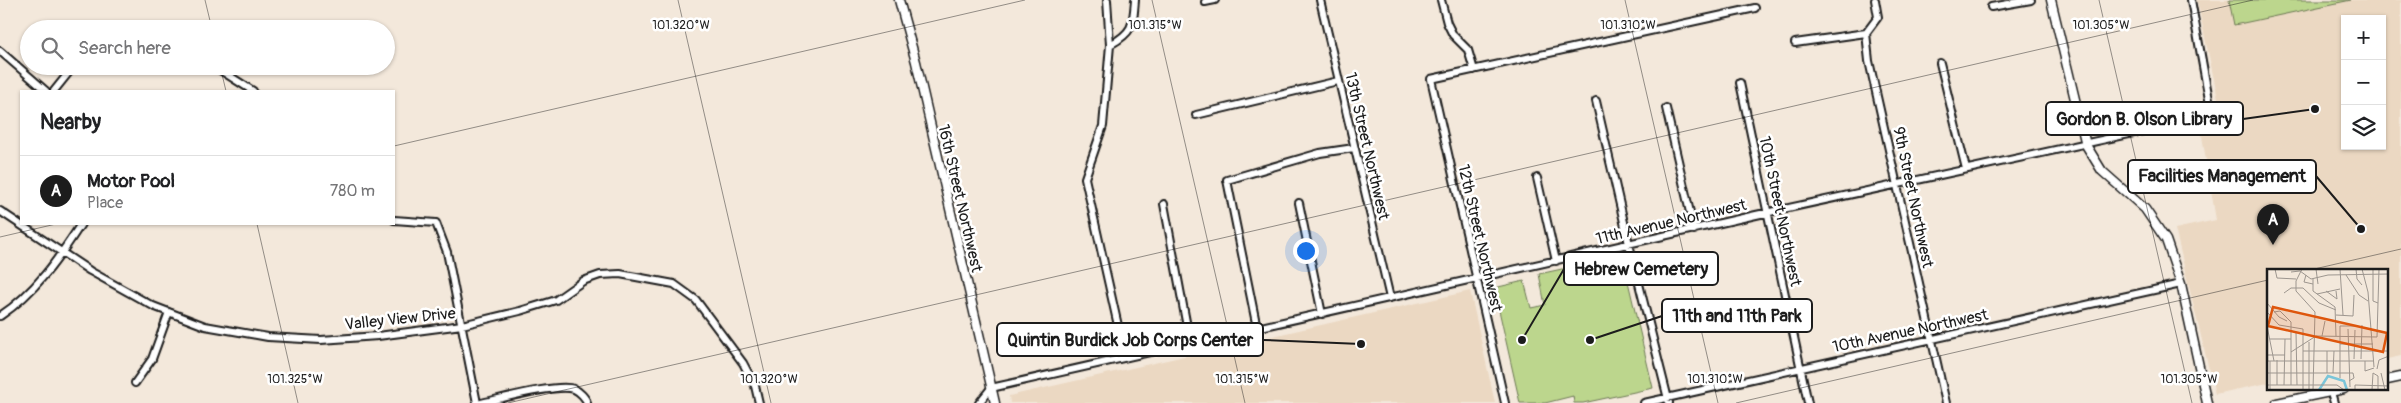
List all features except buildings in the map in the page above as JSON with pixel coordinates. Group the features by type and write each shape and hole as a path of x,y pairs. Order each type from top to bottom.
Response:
{"street":[{"name":"16th Street Northwest","path":"900,0 995,403"},
{"path":"1107,0 1110,45 1103,126 1086,178 1126,357"},
{"path":"1110,45 1126,36 1133,25 1135,0"},
{"path":"1205,2 1214,0"},
{"name":"13th Street Northwest","path":"1320,0 1390,298"},
{"path":"1441,0 1446,23 1453,35 1468,50 1474,70 1755,8"},
{"path":"1794,43 1866,34 1878,17 1875,0"},
{"path":"1991,7 2031,0"},
{"path":"2051,0 2086,145 2102,171 2145,209 2166,240 2181,284 2207,403"},
{"name":"11th Avenue Northwest","path":"991,388 1768,213 2212,116 2191,0"},
{"name":"9th Street Northwest","path":"1866,34 1869,61 1946,403"},
{"path":"0,51 20,68"},
{"path":"1940,63 1966,169"},
{"name":"12th Street Northwest","path":"1474,70 1431,79 1505,403"},
{"path":"28,75 45,90"},
{"path":"55,90 67,75"},
{"path":"228,75 251,90"},
{"path":"1196,114 1338,81"},
{"name":"10th Street Northwest","path":"1740,83 1808,403"},
{"path":"1596,101 1668,400"},
{"path":"1666,108 1694,230"},
{"path":"1256,328 1227,180 1320,153 1354,148"},
{"path":"1537,178 1556,261"},
{"path":"1164,204 1190,343"},
{"path":"1299,204 1322,314"},
{"name":"Valley View Drive","path":"0,211 20,225"},
{"path":"395,220 436,223 447,252 477,403"},
{"name":"Valley View Drive","path":"21,225 126,292 169,312 205,326 268,337 321,340 378,336 462,325 556,300 582,281 600,275 620,274 674,284 696,300 743,363 755,386 758,403"},
{"path":"0,316 34,288 62,253 80,225"},
{"name":"10th Avenue Northwest","path":"1644,403 1668,400 1801,367 1932,340 2181,284"},
{"path":"135,383 152,359 169,312"},
{"path":"2388,380 2401,376"},
{"path":"481,403 556,388 574,389 587,403"},
{"path":"979,403 991,388"},
{"path":"2277,403 2340,390"},
{"path":"2331,392 2334,403"}],"shaded area":[{"path":"2197,0 2401,0 2401,356 2388,359 2388,269 2267,269 2267,383 2215,394 2175,229 2216,220 2200,124 2243,106 2219,103"},
{"path":"1470,291 1495,403 1010,403 1009,396"}],"green space":[{"path":"2229,0 2351,0 2234,25"},
{"path":"1622,256 1653,388 1583,403 1574,403 1573,396 1545,403 1520,403 1494,288 1524,281 1531,308 1545,305 1539,274"}],"place":[{"name":"Gordon B. Olson Library","path":"2315,109"},
{"name":"Facilities Management","path":"2361,229"},
{"name":"Motor Pool","path":"2273,245"},
{"name":"Hebrew Cemetery","path":"1522,340"},
{"name":"11th and 11th Park","path":"1590,340"},
{"name":"Quintin Burdick Job Corps Center","path":"1361,344"}]}
